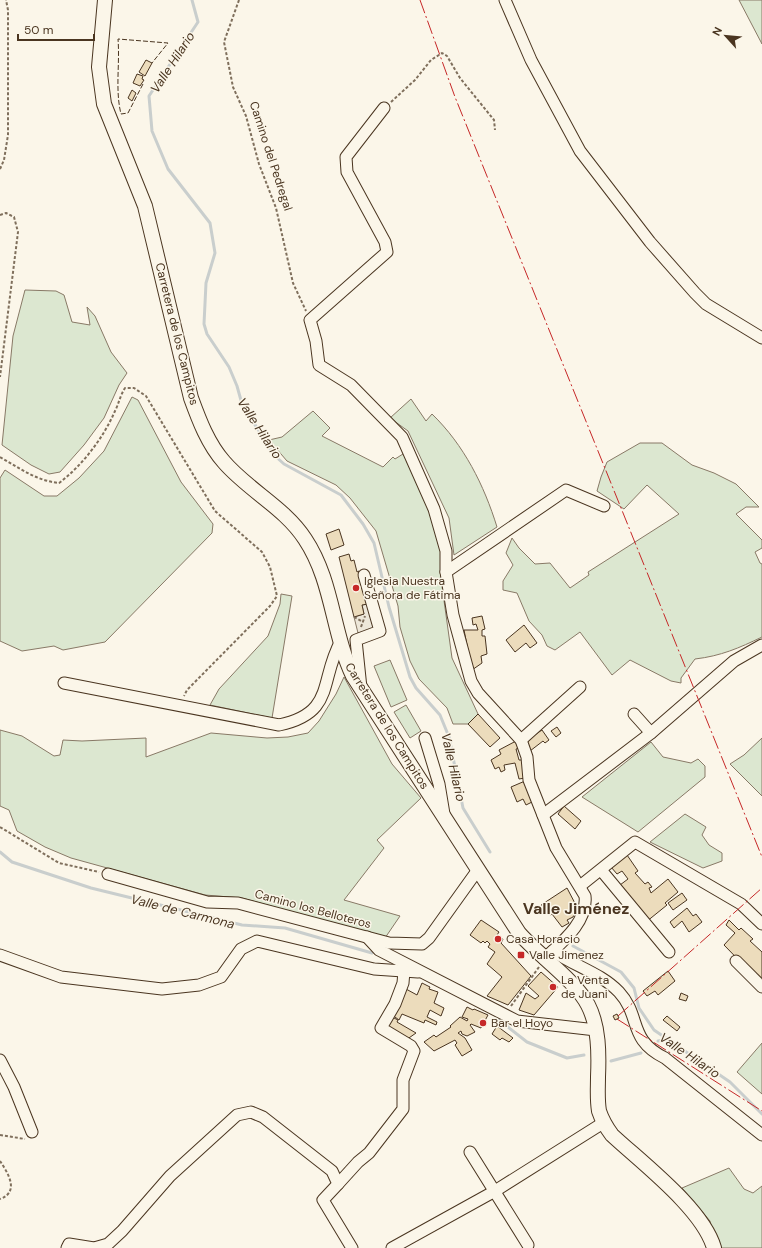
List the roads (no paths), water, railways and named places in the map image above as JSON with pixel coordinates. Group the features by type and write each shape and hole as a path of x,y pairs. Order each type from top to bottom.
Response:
{"main road":[{"name":"Carretera de los Campitos","path":"105,0 99,67 104,104 145,206 194,404 201,424 224,462 291,523 305,538 323,574 346,660 362,689 477,871 519,933 549,955 588,1005 596,1030 598,1077 597,1095 604,1123 612,1135 688,1206 703,1224 714,1248"}],"street":[{"path":"505,0 531,60 580,151 650,242 695,293 706,304 762,338"},
{"path":"384,108 346,157 346,172 386,242 387,252 310,320 316,341 319,366 351,386 402,437 434,509 446,551 446,572 453,615 471,681 478,693 521,740 527,758 529,780 556,848 585,896 584,913 549,955 568,962 603,979 614,987 620,993 632,1014 641,1040 649,1048 665,1058 762,1134"},
{"path":"446,572 566,490 604,506"},
{"path":"362,689 356,640 380,631 364,575"},
{"path":"64,683 279,725 292,722 306,716 315,708 322,698 327,686 334,655 341,641"},
{"path":"543,815 651,733 734,661 762,645"},
{"path":"521,740 580,686"},
{"path":"634,714 651,733"},
{"path":"425,738 439,784 444,819"},
{"path":"580,886 636,842 741,904 762,924"},
{"path":"601,870 669,952"},
{"name":"Camino los Belloteros","path":"108,874 207,902 238,903 389,943 422,944 426,942 477,871"},
{"path":"366,937 379,950 418,972 517,1021 596,1030"},
{"path":"0,955 61,977 162,989 199,985 220,977 241,949 257,941 374,969 418,972"},
{"path":"736,961 762,987"},
{"path":"352,1248 323,1200 358,1162 370,1153 403,1109 403,1080 414,1051 411,1046 381,1028 401,990 404,971"},
{"path":"0,1060 14,1087 32,1132"},
{"path":"67,1248 69,1244 94,1248 108,1244 122,1231 170,1176 237,1115 251,1112 263,1118 332,1171 338,1184"},
{"path":"392,1248 495,1191 604,1123"},
{"path":"470,1152 528,1245"}],"waterway":[{"name":"Valle Hilario","path":"192,0 198,22 149,96 152,131 168,169 210,223 215,253 206,283 204,324 207,334 229,367 237,386 242,404 274,455 284,464 341,495 363,524 374,543 389,607 410,677 416,688 440,715 449,737 463,808 490,852"},
{"name":"Valle de Carmona","path":"0,852 12,862 91,888 242,925 285,928 372,953"},
{"name":"Valle Hilario","path":"573,946 621,972 634,988 639,1008 654,1030 730,1082 762,1114"},
{"name":"Valle de Carmona","path":"499,1020 527,1042 567,1058 584,1055"},
{"name":"Valle Hilario","path":"658,1041 669,1039"},
{"path":"611,1061 641,1053"}],"place":[{"name":"Iglesia Nuestra Señora de Fátima","path":"356,588"},
{"name":"Casa Horacio","path":"498,939"},
{"name":"Valle Jimenez","path":"521,955"},
{"name":"La Venta de Juani","path":"553,987"},
{"name":"Bar el Hoyo","path":"483,1023"}],"district":[{"name":"Valle Jiménez","path":"576,908"}]}
